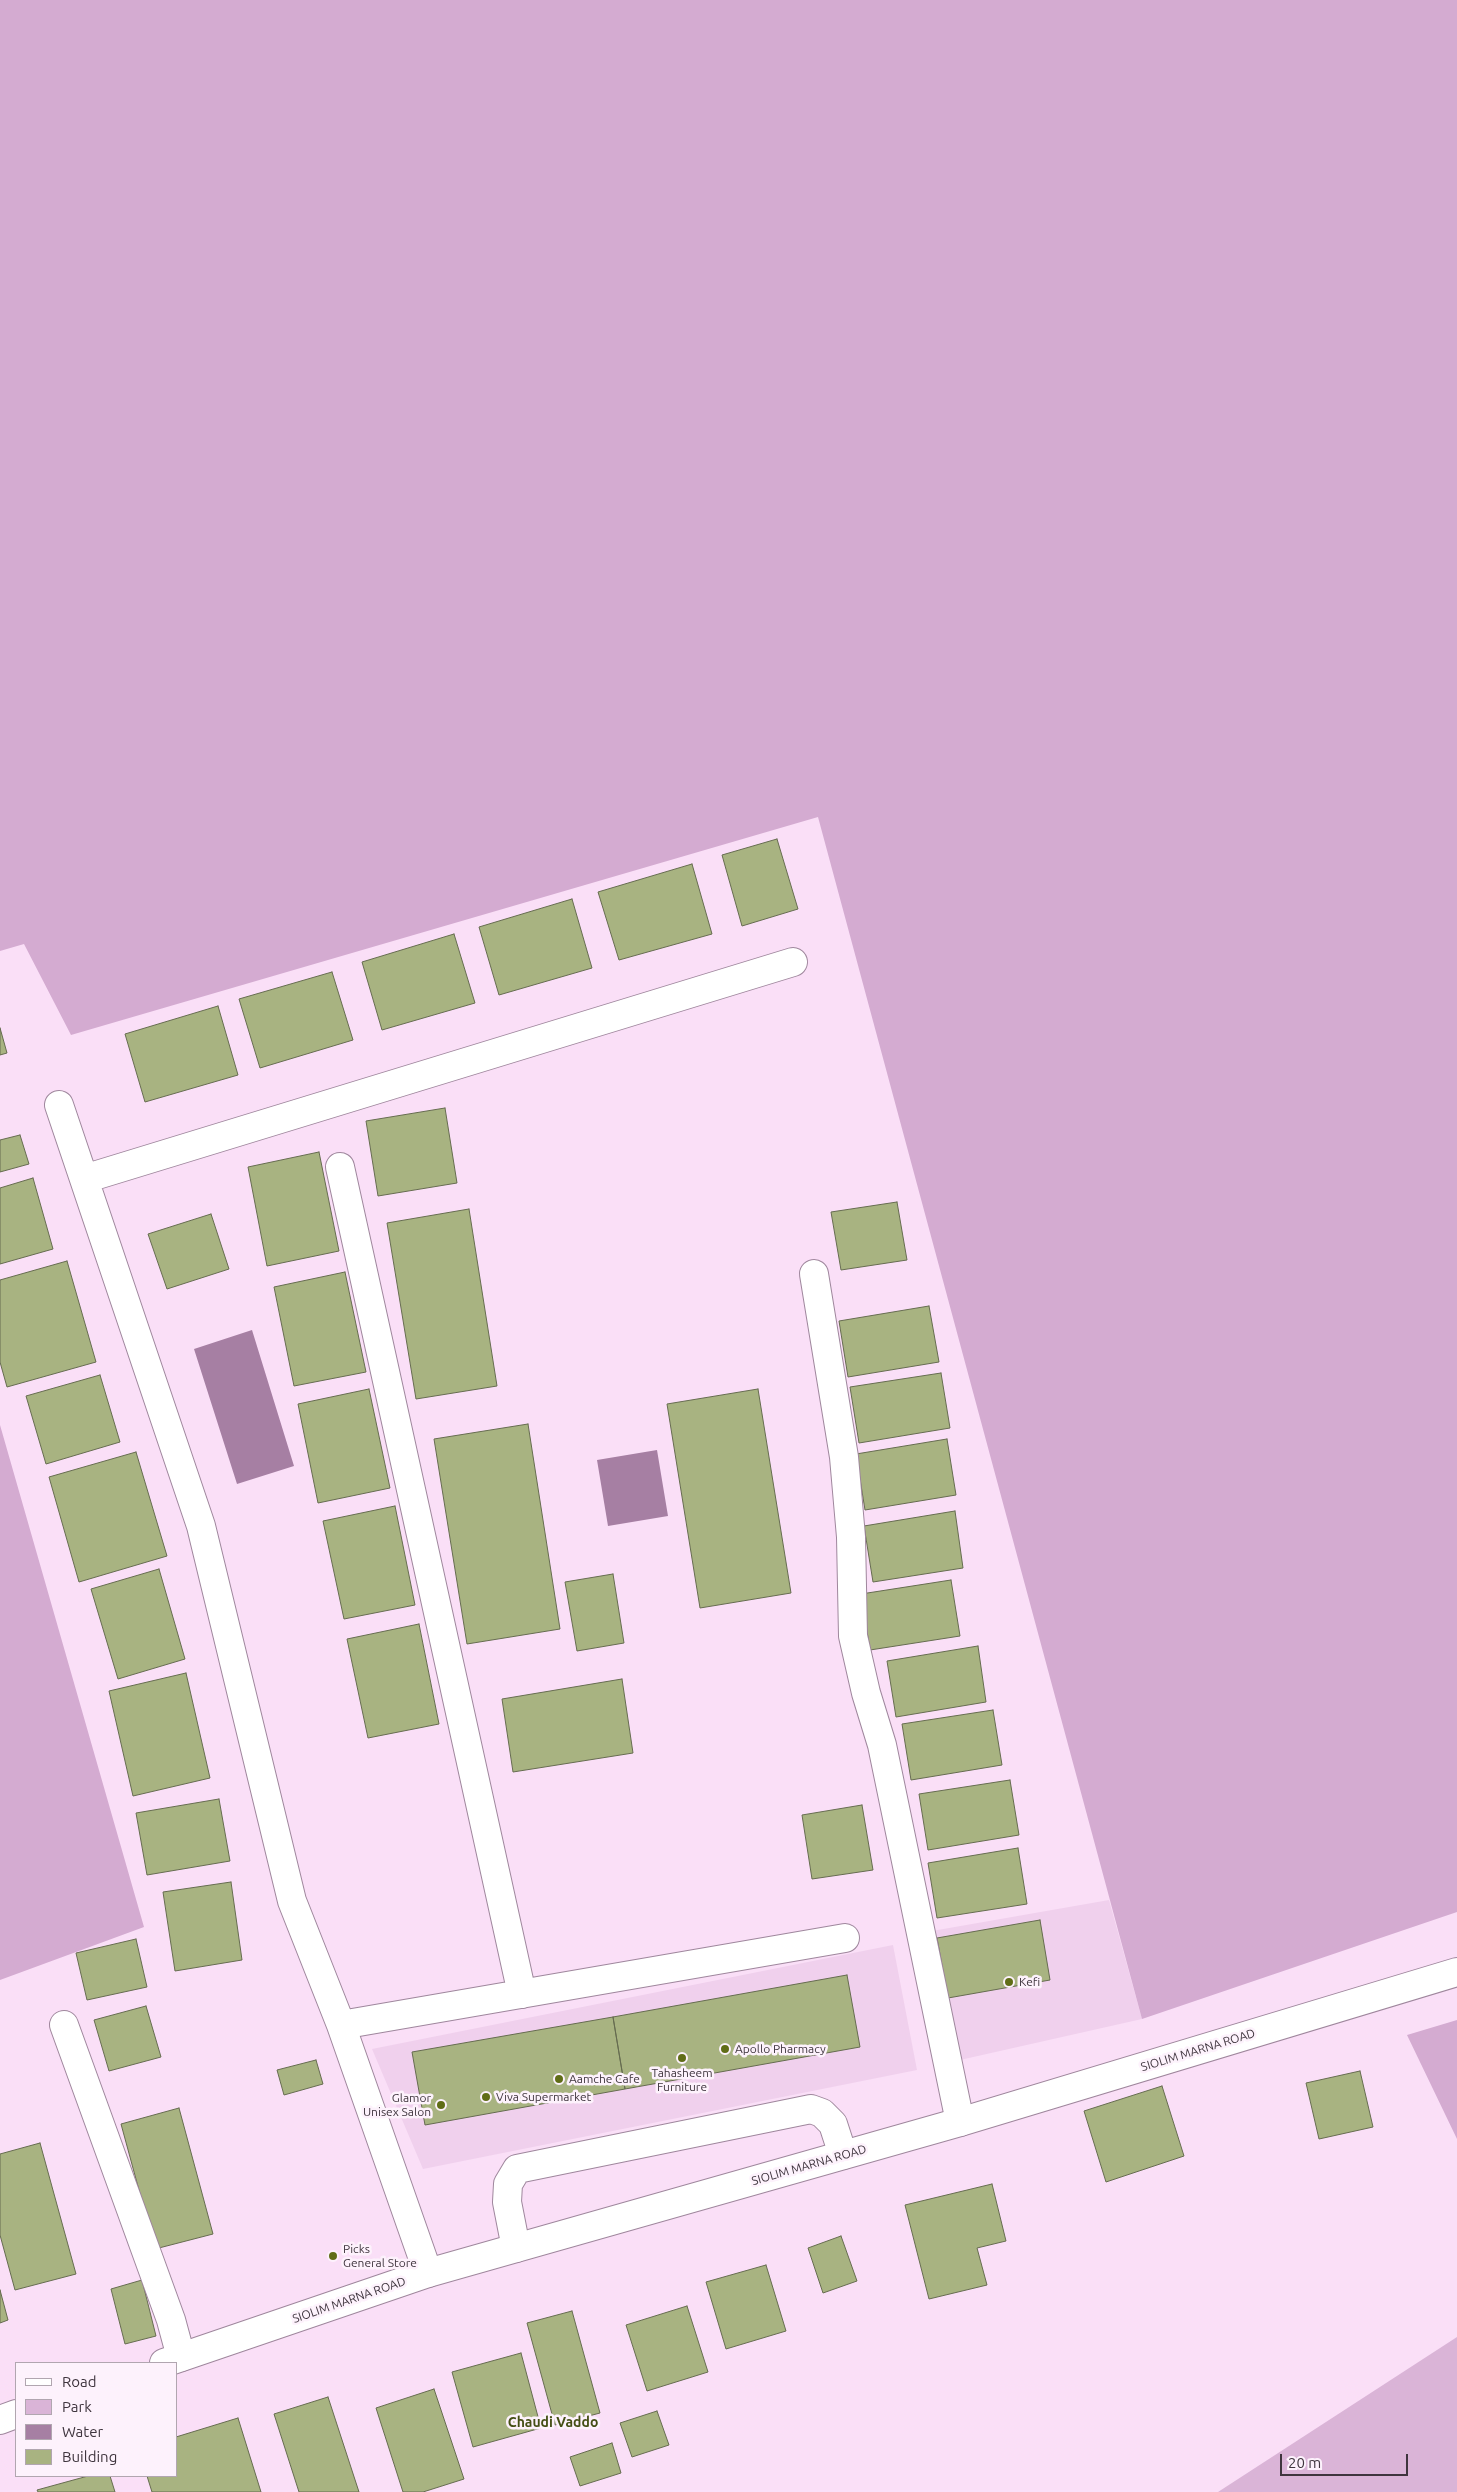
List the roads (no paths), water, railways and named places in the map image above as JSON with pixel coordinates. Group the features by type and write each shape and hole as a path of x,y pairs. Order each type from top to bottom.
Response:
{"main road":[{"path":"84,1179 794,962"},
{"path":"59,1106 201,1526 292,1901 341,2025 428,2273"},
{"path":"340,1167 522,1994"},
{"path":"814,1274 844,1457 851,1537 853,1636 866,1693 882,1745 960,2122"},
{"path":"341,2025 845,1938"},
{"name":"SIOLIM MARNA ROAD","path":"172,2360 428,2273 960,2122 1457,1972"},
{"path":"64,2025 171,2320 172,2360"},
{"path":"516,2248 507,2202 508,2184 517,2169 811,2110 822,2113 833,2124 843,2155"},
{"path":"0,2420 15,2414"}],"water":[{"path":"252,1330 294,1466 237,1484 194,1349"},
{"path":"657,1450 668,1516 608,1526 597,1460"}],"place":[{"name":"Kefi","path":"1009,1982"},
{"name":"Apollo Pharmacy","path":"725,2049"},
{"name":"Tahasheem Furniture","path":"682,2058"},
{"name":"Aamche Cafe","path":"559,2079"},
{"name":"Viva Supermarket","path":"486,2097"},
{"name":"Glamor Unisex Salon","path":"441,2105"},
{"name":"Picks General Store","path":"333,2256"}],"district":[{"name":"Chaudi Vaddo","path":"553,2422"}]}
